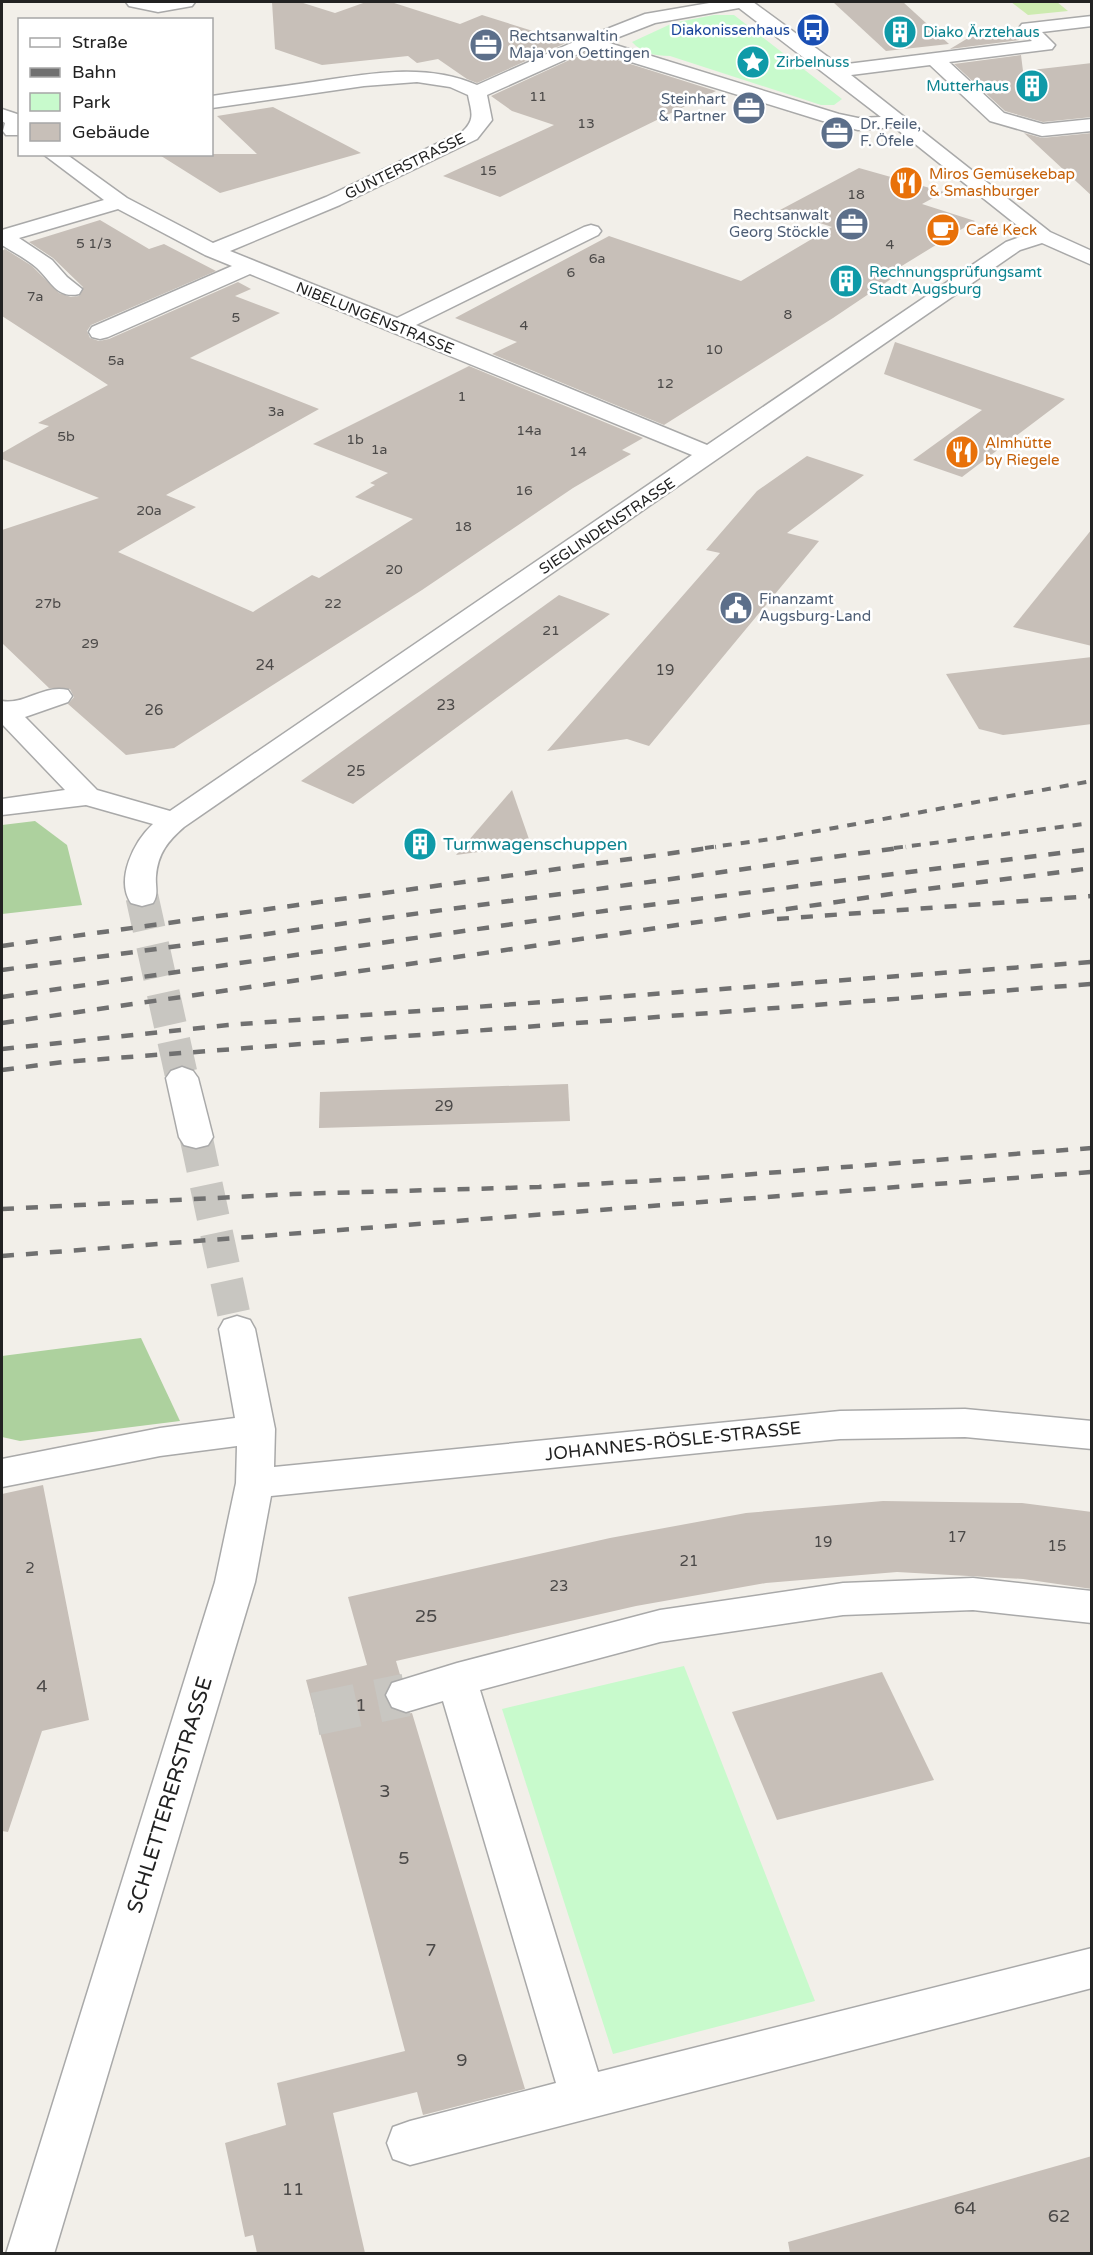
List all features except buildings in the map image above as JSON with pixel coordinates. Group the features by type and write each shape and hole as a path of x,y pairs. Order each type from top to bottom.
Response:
{"street":[{"path":"135,2 158,7 186,2"},
{"path":"213,102 364,80 417,76 455,82 477,92 651,18 742,2 835,72 1043,236 1092,259"},
{"path":"835,72 1046,45 1028,28 1090,21"},
{"path":"590,43 833,118 858,124 898,121"},
{"path":"933,58 997,117 1042,130 1092,124"},
{"name":"GUNTERSTRASSE","path":"212,251 333,201 470,135 481,124 483,117 477,92"},
{"path":"1068,127 1092,146"},
{"name":"NIBELUNGENSTRASSE","path":"55,156 120,202 212,251 711,455"},
{"path":"2,236 120,202"},
{"path":"397,326 591,231"},
{"path":"2,236 45,264 59,282 71,289"},
{"name":"SIEGLINDENSTRASSE","path":"174,821 1013,246 1043,236"},
{"path":"99,332 248,267"},
{"path":"58,696 4,711 87,796"},
{"path":"2,807 87,796 174,821"},
{"path":"142,897 141,875 148,848 174,821"},
{"path":"182,1078 196,1137"},
{"name":"SCHLETTERERSTRASSE","path":"30,2253 235,1582 255,1483 256,1429 237,1329"},
{"name":"JOHANNES-RÖSLE-STRASSE","path":"255,1483 840,1425 965,1423 1092,1435"},
{"path":"2,1473 160,1442 256,1429"},
{"path":"406,1695 660,1626 843,1599 973,1594 1092,1607"},
{"path":"457,1680 583,2098"},
{"path":"411,2143 1092,1968"}],"green space":[{"path":"1011,2 1057,2 1068,11 1028,15"},
{"path":"714,15 734,15 842,99 834,105 821,105 670,56 649,53 632,42 673,23"},
{"path":"35,821 67,845 82,905 2,914 2,825"},
{"path":"141,1338 180,1421 20,1441 2,1437 2,1356"},
{"path":"684,1666 815,2001 613,2054 502,1709"}],"tunnel":[{"path":"142,897 182,1078"},
{"path":"196,1137 237,1329"},
{"path":"315,1714 406,1695"}],"railway":[{"path":"705,848 779,838 1092,781"},
{"path":"894,848 1092,823"},
{"path":"2,946 716,847"},
{"path":"2,970 906,847"},
{"path":"2,997 625,908 1092,849"},
{"path":"2,1023 919,890 1092,868"},
{"path":"777,919 1092,896"},
{"path":"2,1049 228,1025 1092,962"},
{"path":"2,1070 63,1062 1092,984"},
{"path":"2,1209 293,1194 539,1187 715,1177 1092,1148"},
{"path":"2,1256 1092,1172"}],"place":[{"name":"Diakonissenhaus","path":"813,30"},
{"name":"Diako Ärztehaus","path":"900,32"},
{"name":"Rechtsanwaltin Maja von Oettingen","path":"486,45"},
{"name":"Zirbelnuss","path":"753,62"},
{"name":"Mutterhaus","path":"1032,86"},
{"name":"Steinhart & Partner","path":"749,108"},
{"name":"Dr. Feile, F. Öfele","path":"837,133"},
{"name":"Miros Gemüsekebap & Smashburger","path":"906,183"},
{"name":"Rechtsanwalt Georg Stöckle","path":"852,224"},
{"name":"Café Keck","path":"943,230"},
{"name":"Rechnungsprüfungsamt Stadt Augsburg","path":"846,281"},
{"name":"Almhütte by Riegele","path":"962,452"},
{"name":"Finanzamt Augsburg-Land","path":"736,608"},
{"name":"Turmwagenschuppen","path":"420,844"}]}
